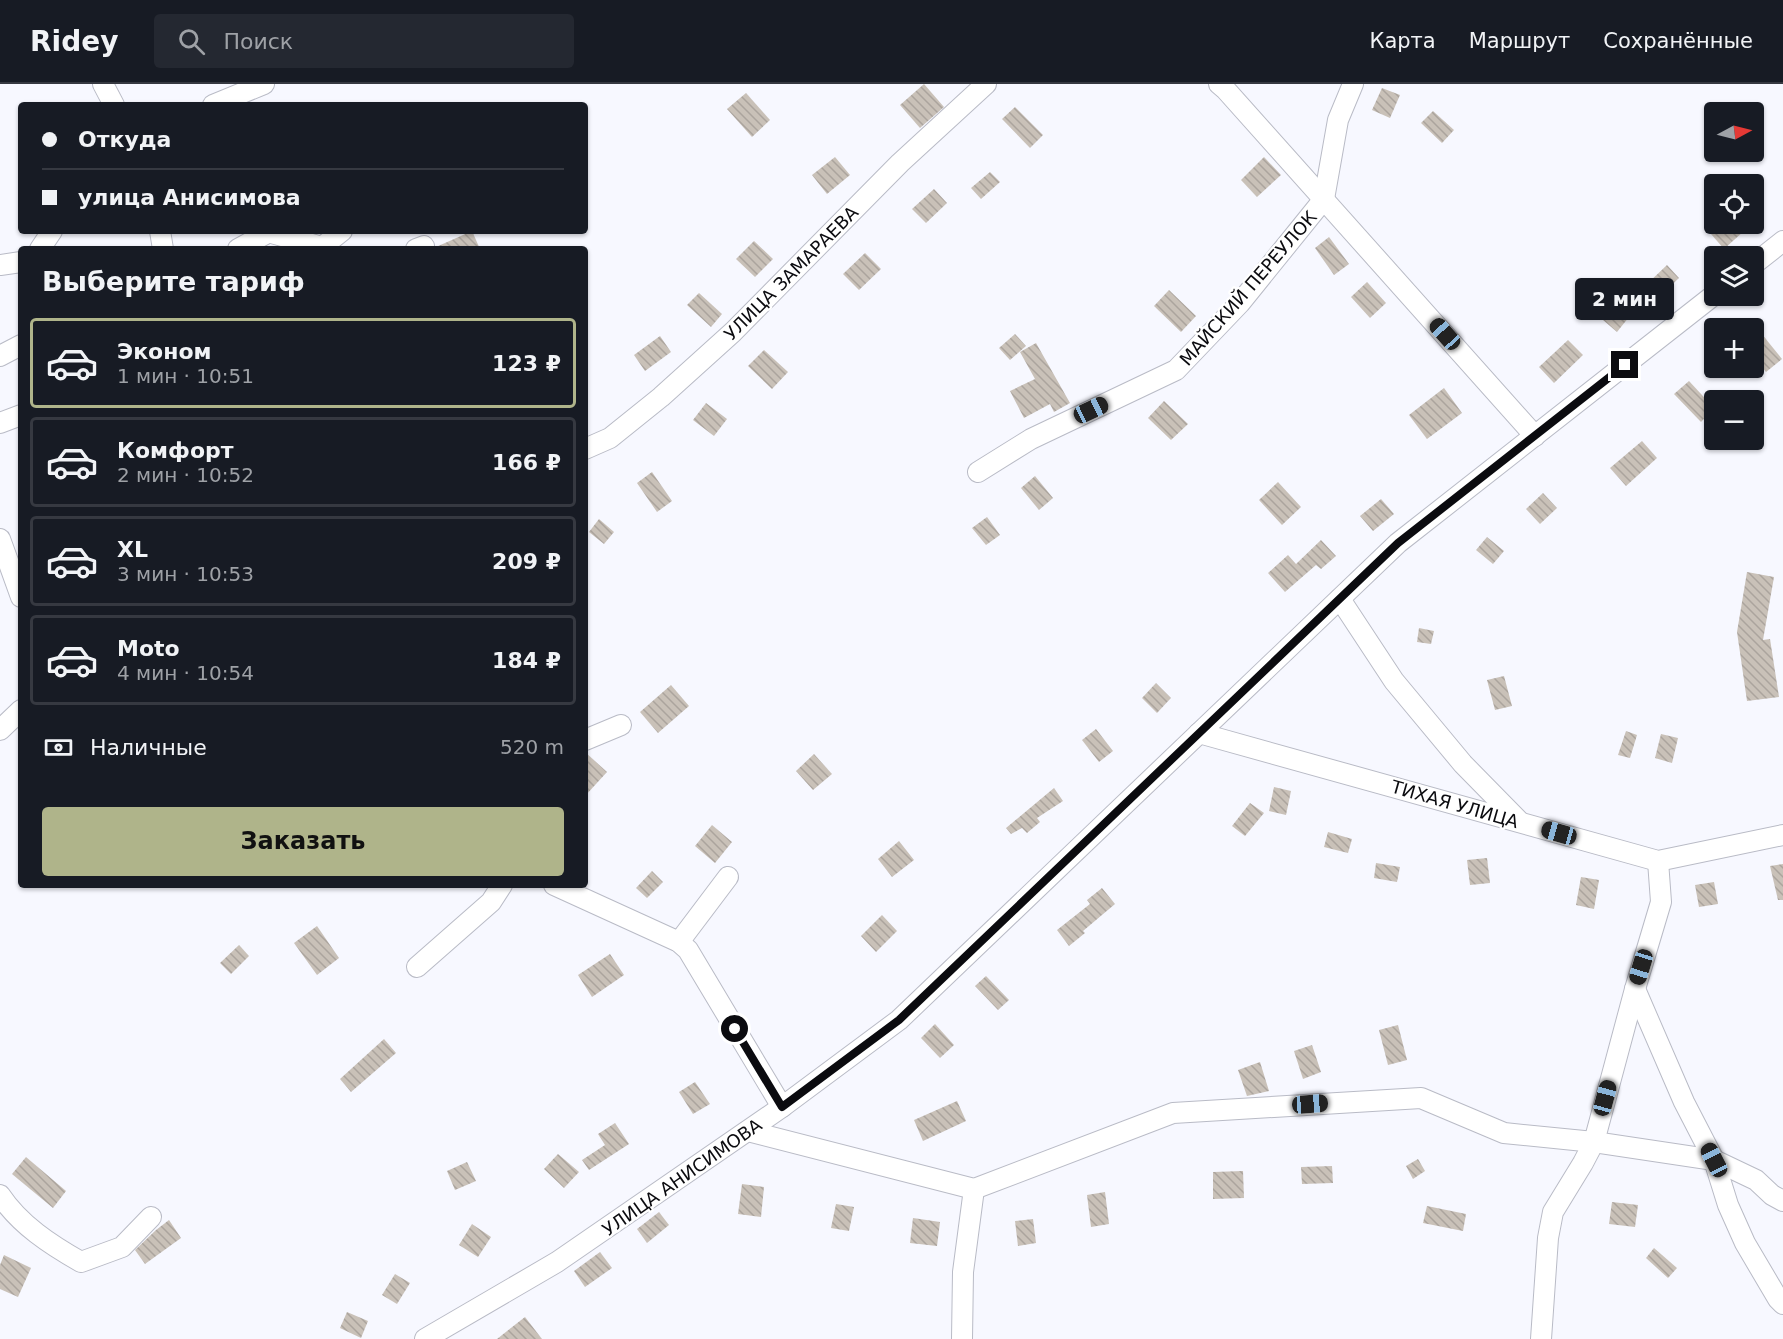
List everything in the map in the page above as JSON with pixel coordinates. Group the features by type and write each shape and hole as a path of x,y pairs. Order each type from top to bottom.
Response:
{"street":[{"path":"103,84 112,102"},
{"path":"220,102 264,84"},
{"name":"УЛИЦА ЗАМАРАЕВА","path":"588,448 610,438 733,332 900,163 986,84"},
{"path":"1219,84 1535,436"},
{"path":"1324,199 1338,120 1353,84"},
{"name":"МАЙСКИЙ ПЕРЕУЛОК","path":"978,472 1041,434 1176,370 1240,303 1324,199"},
{"path":"244,246 266,234"},
{"path":"277,234 317,246"},
{"path":"326,246 339,234"},
{"path":"1764,256 1783,241"},
{"path":"0,265 18,262"},
{"name":"УЛИЦА АНИСИМОВА","path":"425,1339 557,1262 782,1107 899,1020 1398,543 1704,303"},
{"path":"0,356 18,347"},
{"path":"0,423 18,416"},
{"path":"0,538 18,589"},
{"path":"1340,599 1394,681 1462,764 1520,822"},
{"path":"0,730 18,713"},
{"path":"588,739 621,725"},
{"path":"0,730 18,727"},
{"name":"ТИХАЯ УЛИЦА","path":"1199,733 1659,861 1783,835"},
{"path":"1541,1339 1548,1238 1553,1212 1594,1142 1661,902 1659,861"},
{"path":"679,942 728,877"},
{"path":"417,967 491,902 500,888"},
{"path":"561,888 679,942 688,950 782,1107"},
{"path":"1635,989 1684,1102 1714,1160 1728,1205 1745,1243 1783,1304"},
{"path":"748,1131 974,1189 1173,1113 1421,1098 1504,1132 1594,1142 1714,1160 1756,1180 1783,1202"},
{"path":"962,1339 963,1272 974,1189"},
{"path":"0,1195 9,1208 48,1244 81,1262 122,1246 152,1217"}],"building":[{"path":"924,84 944,107 920,128 900,105"},
{"path":"1382,88 1400,95 1390,118 1372,110"},
{"path":"746,93 770,120 752,137 727,109"},
{"path":"1015,107 1043,135 1030,148 1002,119"},
{"path":"1433,111 1454,130 1442,143 1421,123"},
{"path":"835,157 850,175 827,194 812,175"},
{"path":"1264,157 1281,175 1257,197 1241,180"},
{"path":"990,172 1000,182 981,199 971,188"},
{"path":"934,189 947,203 926,223 912,209"},
{"path":"465,234 473,234 479,246 438,246"},
{"path":"1711,234 1741,234 1727,246 1721,246"},
{"path":"1329,237 1349,264 1334,275 1315,248"},
{"path":"754,241 773,259 755,277 736,259"},
{"path":"865,253 881,269 859,290 843,274"},
{"path":"1667,265 1679,278 1658,298 1646,285"},
{"path":"1367,282 1386,303 1370,318 1351,297"},
{"path":"1169,290 1196,316 1181,332 1154,306"},
{"path":"699,293 722,314 711,327 687,305"},
{"path":"1607,300 1629,317 1617,332 1596,314"},
{"path":"1015,334 1026,346 1010,360 999,348"},
{"path":"660,336 671,352 645,371 634,355"},
{"path":"1764,337 1782,359 1766,372 1764,370"},
{"path":"1568,340 1583,355 1554,383 1539,367"},
{"path":"1036,343 1070,403 1054,412 1050,404 1024,418 1010,391 1035,379 1020,352"},
{"path":"764,350 788,372 772,389 748,366"},
{"path":"1689,381 1704,397 1704,419 1701,422 1674,394"},
{"path":"1444,388 1462,413 1427,439 1409,415"},
{"path":"1164,401 1188,424 1171,440 1148,418"},
{"path":"706,403 727,419 714,436 693,420"},
{"path":"1642,441 1657,458 1626,486 1610,468"},
{"path":"652,472 672,501 657,512 637,483"},
{"path":"1035,476 1053,498 1039,510 1021,488"},
{"path":"1278,482 1301,507 1282,525 1259,500"},
{"path":"1543,493 1557,508 1540,524 1526,509"},
{"path":"1381,499 1394,514 1373,531 1360,516"},
{"path":"987,517 1000,535 986,545 972,528"},
{"path":"599,519 614,532 604,544 589,532"},
{"path":"1487,537 1504,551 1493,564 1476,550"},
{"path":"1321,540 1336,556 1321,569 1316,565 1285,592 1268,573 1288,555 1296,564"},
{"path":"1747,572 1774,577 1763,640 1770,639 1779,697 1747,701 1737,632"},
{"path":"1419,628 1434,631 1431,644 1417,642"},
{"path":"1504,676 1512,706 1495,710 1487,680"},
{"path":"1156,683 1171,698 1157,713 1142,698"},
{"path":"671,685 689,706 658,733 640,712"},
{"path":"1096,729 1113,751 1099,762 1082,740"},
{"path":"1626,731 1637,735 1630,758 1618,755"},
{"path":"1661,734 1678,738 1672,763 1655,758"},
{"path":"814,754 832,774 813,790 796,771"},
{"path":"588,755 607,772 588,793"},
{"path":"1274,787 1291,791 1286,815 1269,811"},
{"path":"1054,788 1063,801 1037,818 1040,822 1027,833 1022,828 1011,834 1006,828"},
{"path":"1250,803 1264,813 1245,836 1232,826"},
{"path":"712,825 732,842 715,863 695,846"},
{"path":"1328,832 1352,839 1348,853 1324,847"},
{"path":"899,841 914,860 892,877 878,859"},
{"path":"1487,858 1490,883 1470,885 1467,860"},
{"path":"1376,863 1400,867 1397,882 1374,878"},
{"path":"1783,864 1783,900 1778,900 1770,866"},
{"path":"652,871 663,882 647,898 636,888"},
{"path":"1581,877 1599,880 1594,909 1576,905"},
{"path":"1714,882 1718,904 1699,907 1695,885"},
{"path":"1102,888 1115,904 1069,946 1057,930 1090,904 1087,900"},
{"path":"882,915 897,931 876,952 861,936"},
{"path":"317,926 339,958 317,975 294,943"},
{"path":"239,945 249,956 231,974 220,963"},
{"path":"610,954 624,975 592,997 578,975"},
{"path":"986,976 1009,1000 998,1010 975,986"},
{"path":"935,1024 954,1045 940,1058 921,1038"},
{"path":"1398,1025 1407,1060 1388,1065 1379,1030"},
{"path":"384,1039 396,1053 351,1092 340,1079"},
{"path":"1312,1045 1321,1072 1303,1079 1294,1051"},
{"path":"1260,1062 1269,1091 1247,1096 1238,1070"},
{"path":"695,1082 710,1104 693,1114 679,1092"},
{"path":"957,1101 966,1121 923,1141 914,1120"},
{"path":"615,1123 629,1144 589,1170 582,1160 605,1145 598,1134"},
{"path":"558,1154 579,1172 564,1188 544,1169"},
{"path":"26,1157 66,1191 53,1208 12,1174"},
{"path":"1418,1159 1425,1171 1413,1179 1406,1166"},
{"path":"467,1162 476,1181 455,1190 447,1171"},
{"path":"1332,1166 1333,1183 1302,1184 1301,1167"},
{"path":"1243,1171 1244,1198 1213,1199 1213,1172"},
{"path":"742,1184 764,1187 761,1217 738,1214"},
{"path":"1105,1192 1109,1224 1091,1227 1087,1195"},
{"path":"1612,1202 1638,1205 1635,1227 1609,1224"},
{"path":"836,1204 854,1207 849,1231 831,1228"},
{"path":"1427,1206 1466,1214 1463,1231 1423,1223"},
{"path":"659,1212 669,1225 647,1243 637,1229"},
{"path":"913,1218 940,1222 937,1246 910,1243"},
{"path":"1033,1219 1036,1243 1018,1246 1015,1221"},
{"path":"169,1220 181,1238 145,1264 135,1250"},
{"path":"472,1224 491,1237 478,1257 459,1245"},
{"path":"1654,1248 1677,1268 1668,1278 1646,1258"},
{"path":"600,1252 612,1268 585,1287 574,1271"},
{"path":"4,1255 31,1268 18,1297 0,1289 0,1265"},
{"path":"395,1274 410,1283 397,1304 382,1295"},
{"path":"347,1312 368,1321 361,1338 340,1328"},
{"path":"525,1317 542,1339 497,1339"}],"route":[{"path":"735,1029 782,1107 899,1020 1398,543 1625,365"}]}
